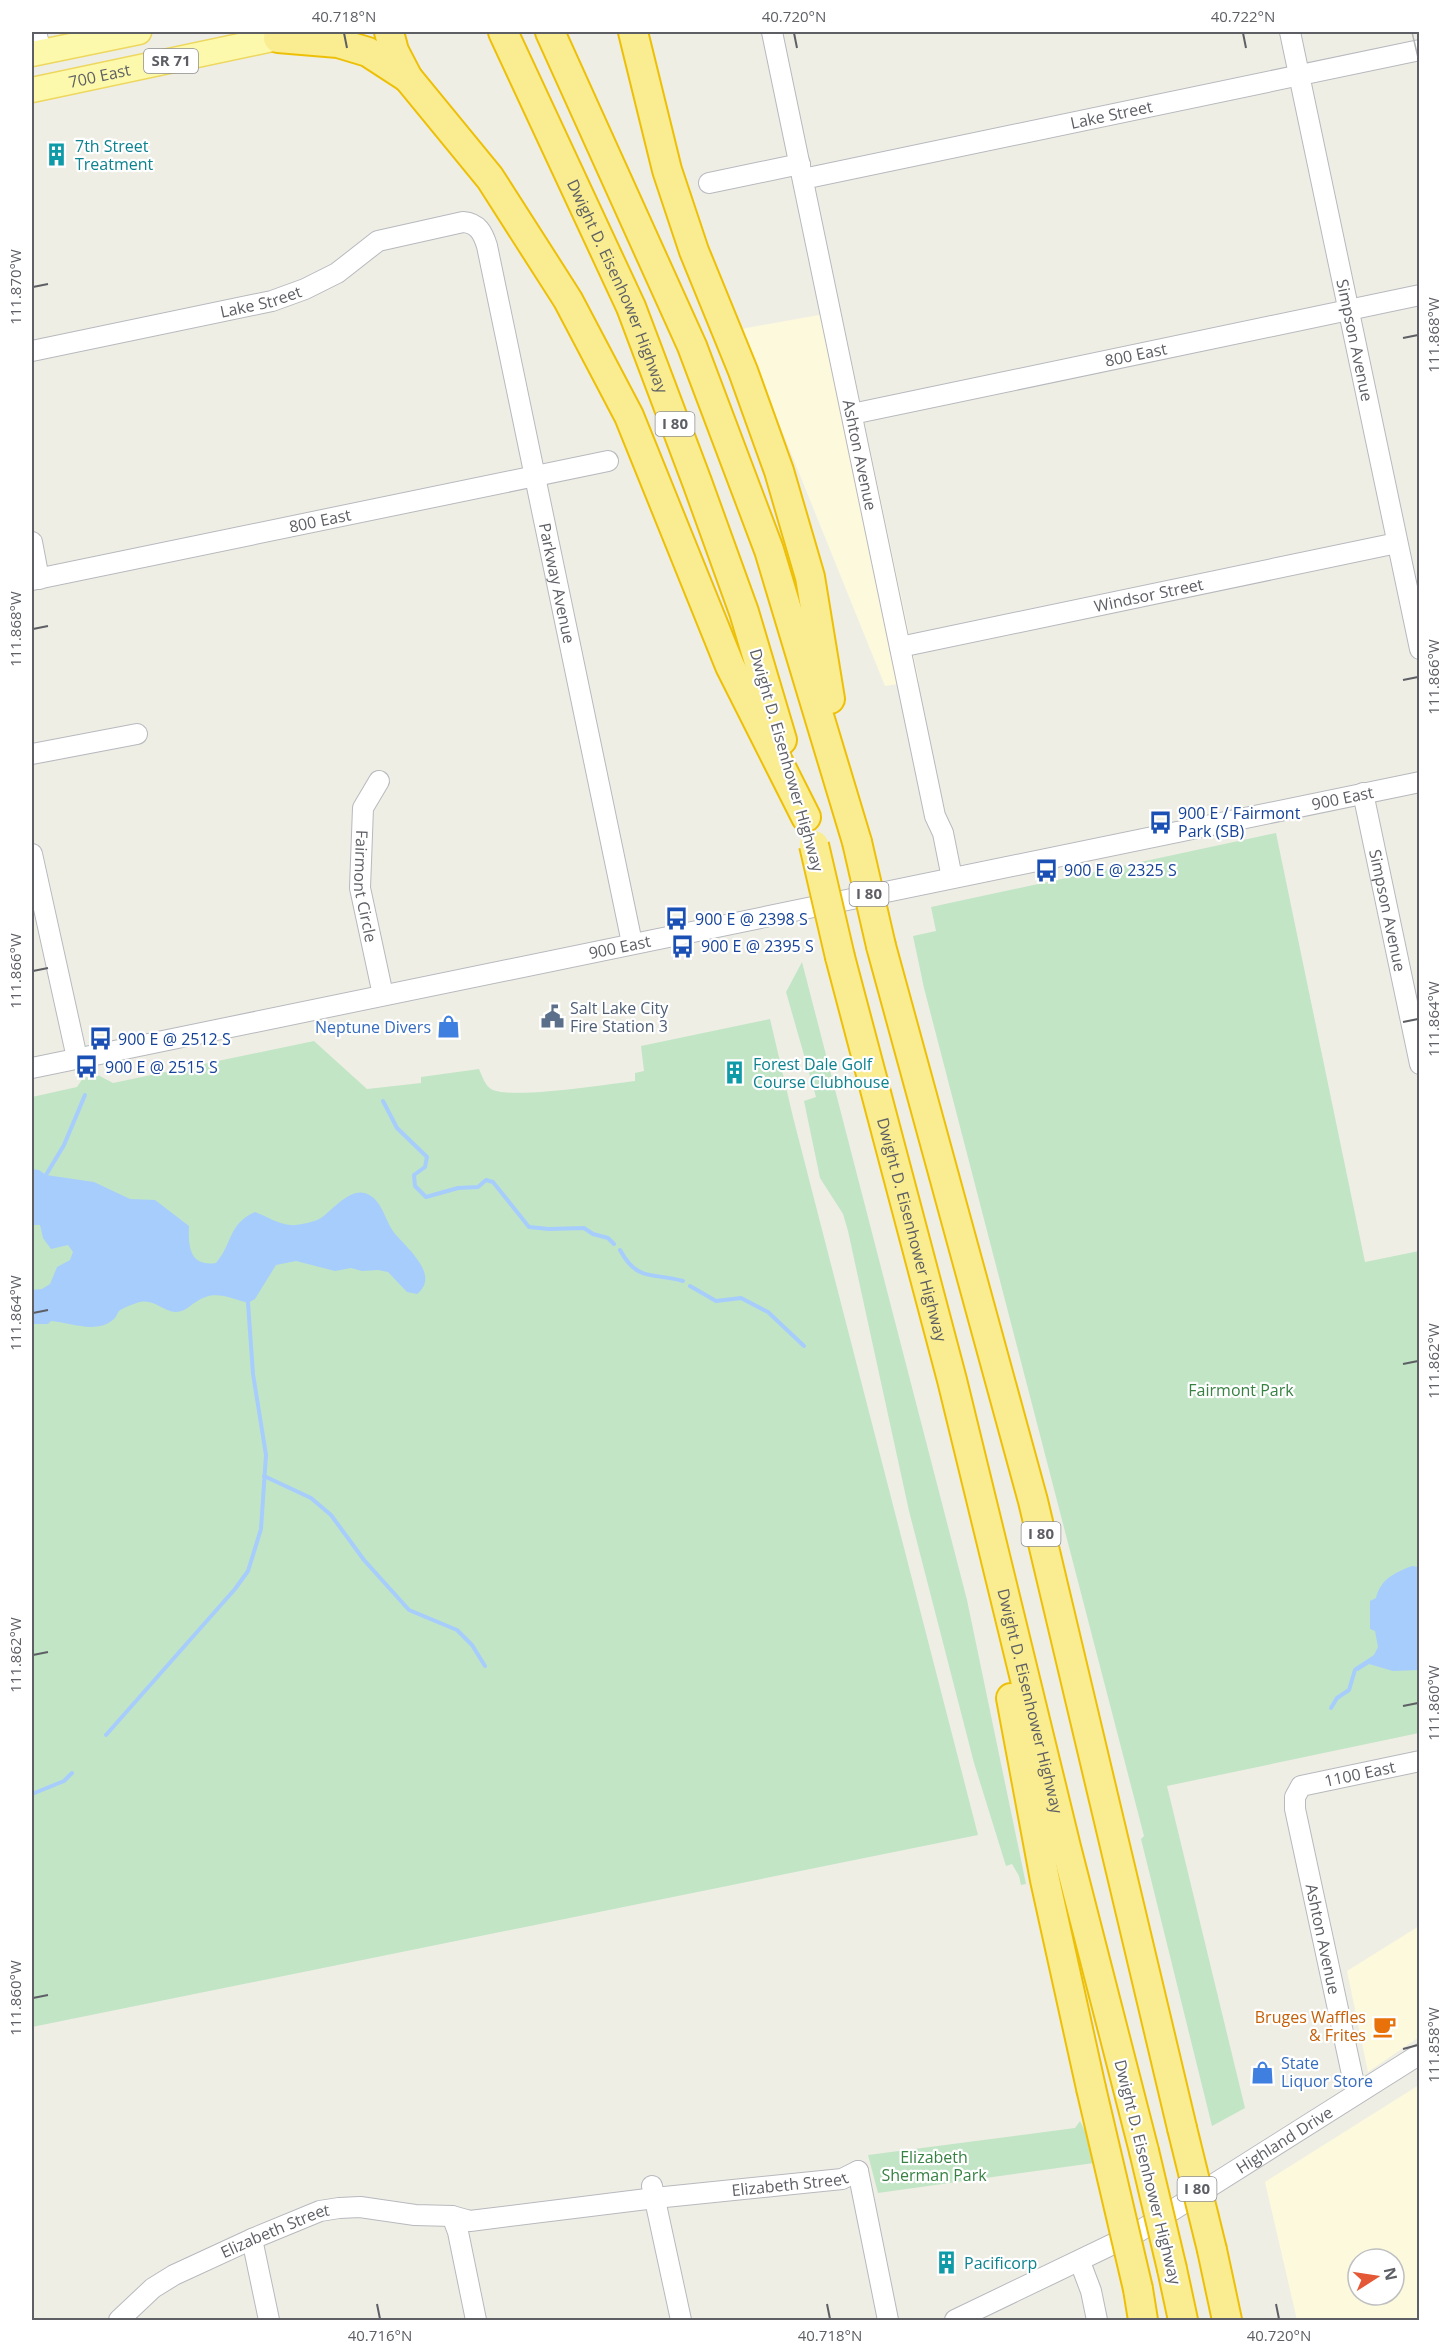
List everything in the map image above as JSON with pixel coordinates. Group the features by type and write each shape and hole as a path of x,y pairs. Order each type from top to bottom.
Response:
{"highway":[{"path":"389,32 394,51 408,78 490,178 568,300 629,416 730,666 806,817"},
{"name":"I 80","path":"551,35 692,346 769,550 848,811 881,946 1033,1501 1227,2320"},
{"path":"278,38 338,43 368,52 408,78"},
{"name":"Dwight D. Eisenhower Highway","path":"506,38 626,297 643,340 744,612 806,817 840,957 952,1380 1184,2320"},
{"path":"637,38 667,170 694,251 743,371 771,448 810,577 848,811"},
{"path":"952,1380 1045,1880 1138,2289 1143,2320"},
{"path":"1219,2284 1233,2320"}],"main road":[{"name":"SR 71","path":"36,46 139,32"},
{"name":"700 East","path":"32,90 309,32"}],"street":[{"name":"Ashton Avenue","path":"772,32 935,816 943,833 952,878"},
{"name":"Simpson Avenue","path":"1290,32 1419,648"},
{"name":"Lake Street","path":"709,183 801,171 1419,50"},
{"name":"Lake Street","path":"32,351 272,301 305,289 337,273 382,239 463,222 475,225"},
{"name":"Parkway Avenue","path":"475,225 487,246 632,943"},
{"name":"800 East","path":"852,414 1419,295"},
{"name":"800 East","path":"35,580 608,461"},
{"path":"32,542 35,580"},
{"name":"Windsor Street","path":"900,647 1397,543"},
{"path":"32,754 137,734"},
{"name":"Fairmont Circle","path":"379,781 363,808 360,888 382,995"},
{"name":"900 East","path":"32,1068 1419,782"},
{"name":"Simpson Avenue","path":"1364,793 1419,1064"},
{"path":"32,854 76,1058"},
{"name":"1100 East","path":"1301,1786 1419,1761"},
{"name":"Ashton Avenue","path":"1301,1786 1295,1797 1295,1809 1356,2093"},
{"name":"Highland Drive","path":"955,2320 1080,2262 1138,2232 1419,2054"},
{"name":"Elizabeth Street","path":"119,2320 160,2283 311,2214 339,2208 360,2207 415,2215 452,2216 466,2209 653,2192 840,2167 858,2171 888,2320"},
{"path":"653,2192 681,2320"},
{"path":"452,2216 458,2232 476,2320"},
{"path":"252,2239 269,2320"},
{"path":"1080,2262 1091,2291 1097,2320"}],"shaded area":[{"path":"841,311 919,681 885,686 741,329"},
{"path":"1419,1926 1419,2037 1368,2072 1347,1971"},
{"path":"1419,2085 1419,2320 1297,2320 1265,2182"}],"green space":[{"name":"Fairmont Park","path":"1276,833 1365,1262 1419,1251 1419,1733 1167,1786 1245,2108 1212,2126 1141,1839 1144,1836 924,988 913,936 936,931 931,907"},
{"path":"802,962 967,1600 1026,1884 1021,1885 1012,1864 1006,1866 974,1763 909,1511 848,1231 843,1214 820,1178 804,1101 816,1097 786,992"},
{"path":"770,1019 793,1117 978,1835 32,2027 32,1097 77,1087 83,1078 98,1075 113,1083 314,1041 367,1089 421,1083 421,1077 479,1069 491,1089 502,1092 560,1090 635,1081 635,1073 644,1071 641,1046"},
{"name":"Elizabeth Sherman Park","path":"1080,2121 1088,2137 1094,2163 878,2193 868,2155 1075,2128"}],"water":[{"path":"32,1169 39,1170 46,1175 94,1182 130,1199 155,1200 189,1226 192,1254 201,1262 207,1263 216,1263 235,1228 255,1212 277,1222 301,1224 321,1218 351,1195 364,1193 379,1204 393,1231 420,1264 425,1277 424,1286 417,1294 407,1292 388,1272 362,1271 351,1268 335,1271 296,1261 276,1265 255,1299 248,1303 216,1295 203,1298 184,1310 175,1312 150,1302 140,1302 119,1311 114,1319 99,1326 91,1327 51,1321 48,1324 32,1324 32,1290 42,1289 50,1284 57,1267 70,1260 73,1252 68,1245 51,1249 43,1238 40,1225 32,1225"},
{"path":"1412,1566 1419,1567 1419,1670 1393,1671 1369,1664 1358,1671 1354,1668 1374,1655 1378,1647 1375,1631 1370,1629 1370,1601 1376,1598 1381,1586 1389,1577"}],"waterway":[{"path":"46,1175 64,1145 85,1095"},
{"path":"383,1101 397,1128 427,1157 425,1167 414,1175 415,1186 426,1197 458,1188 478,1187 486,1180 493,1182 529,1227 584,1228 593,1234 608,1238 614,1244"},
{"path":"620,1250 633,1268 640,1272 683,1281"},
{"path":"690,1286 716,1301 741,1298 768,1312 804,1346"},
{"path":"106,1735 235,1589 248,1571 261,1529 266,1455 253,1374 248,1303"},
{"path":"264,1476 311,1498 331,1515 364,1560 409,1610 457,1630 472,1645 485,1666"},
{"path":"1331,1708 1337,1698 1349,1690 1355,1670"},
{"path":"32,1794 64,1781 72,1773"}],"tram line":[{"path":"1412,32 1420,66"}],"place":[{"name":"7th Street Treatment","path":"57,155"},
{"name":"900 E / Fairmont Park (SB)","path":"1160,822"},
{"name":"900 E @ 2325 S","path":"1046,870"},
{"name":"900 E @ 2398 S","path":"677,919"},
{"name":"900 E @ 2395 S","path":"683,946"},
{"name":"Salt Lake City Fire Station 3","path":"552,1017"},
{"name":"Neptune Divers","path":"449,1027"},
{"name":"900 E @ 2512 S","path":"100,1039"},
{"name":"900 E @ 2515 S","path":"87,1067"},
{"name":"Forest Dale Golf Course Clubhouse","path":"735,1073"},
{"name":"Bruges Waffles & Frites","path":"1384,2026"},
{"name":"State Liquor Store","path":"1263,2072"},
{"name":"Pacificorp","path":"946,2263"}]}
